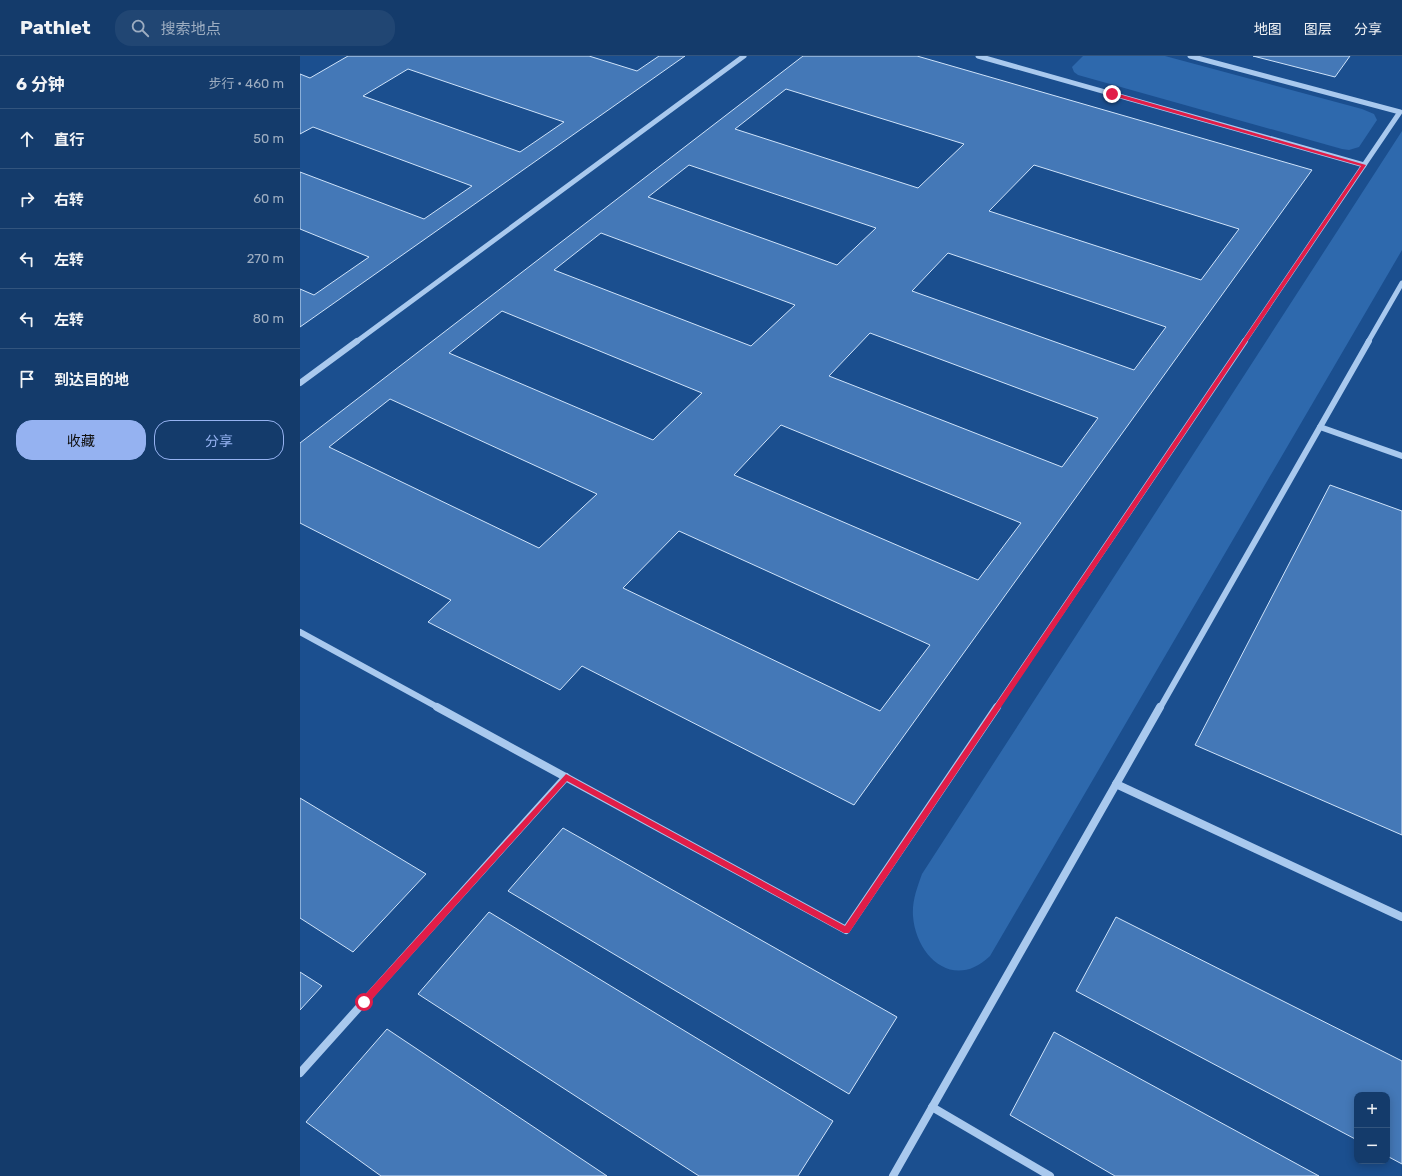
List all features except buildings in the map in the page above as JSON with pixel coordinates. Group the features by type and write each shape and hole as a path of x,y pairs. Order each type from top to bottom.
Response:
{"lane":[{"path":"300,383 744,56"},
{"path":"978,56 1364,165"},
{"path":"300,632 846,930 1400,112 1190,56"},
{"path":"893,1176 1402,283"},
{"path":"1320,427 1402,456"},
{"path":"300,1073 566,777"},
{"path":"1116,784 1402,917"},
{"path":"932,1107 1050,1176"}],"shaded area":[{"path":"1083,56 1165,56 1362,109 1374,114 1377,120 1359,147 1349,150 1342,149 1078,75 1074,72 1072,67"},
{"path":"1402,131 1402,250 990,956 976,966 963,970 951,970 939,964 929,956 921,944 916,931 913,916 914,900 922,874"}],"route":[{"path":"364,1002 566,777 846,930 1364,165 1112,94"}]}
